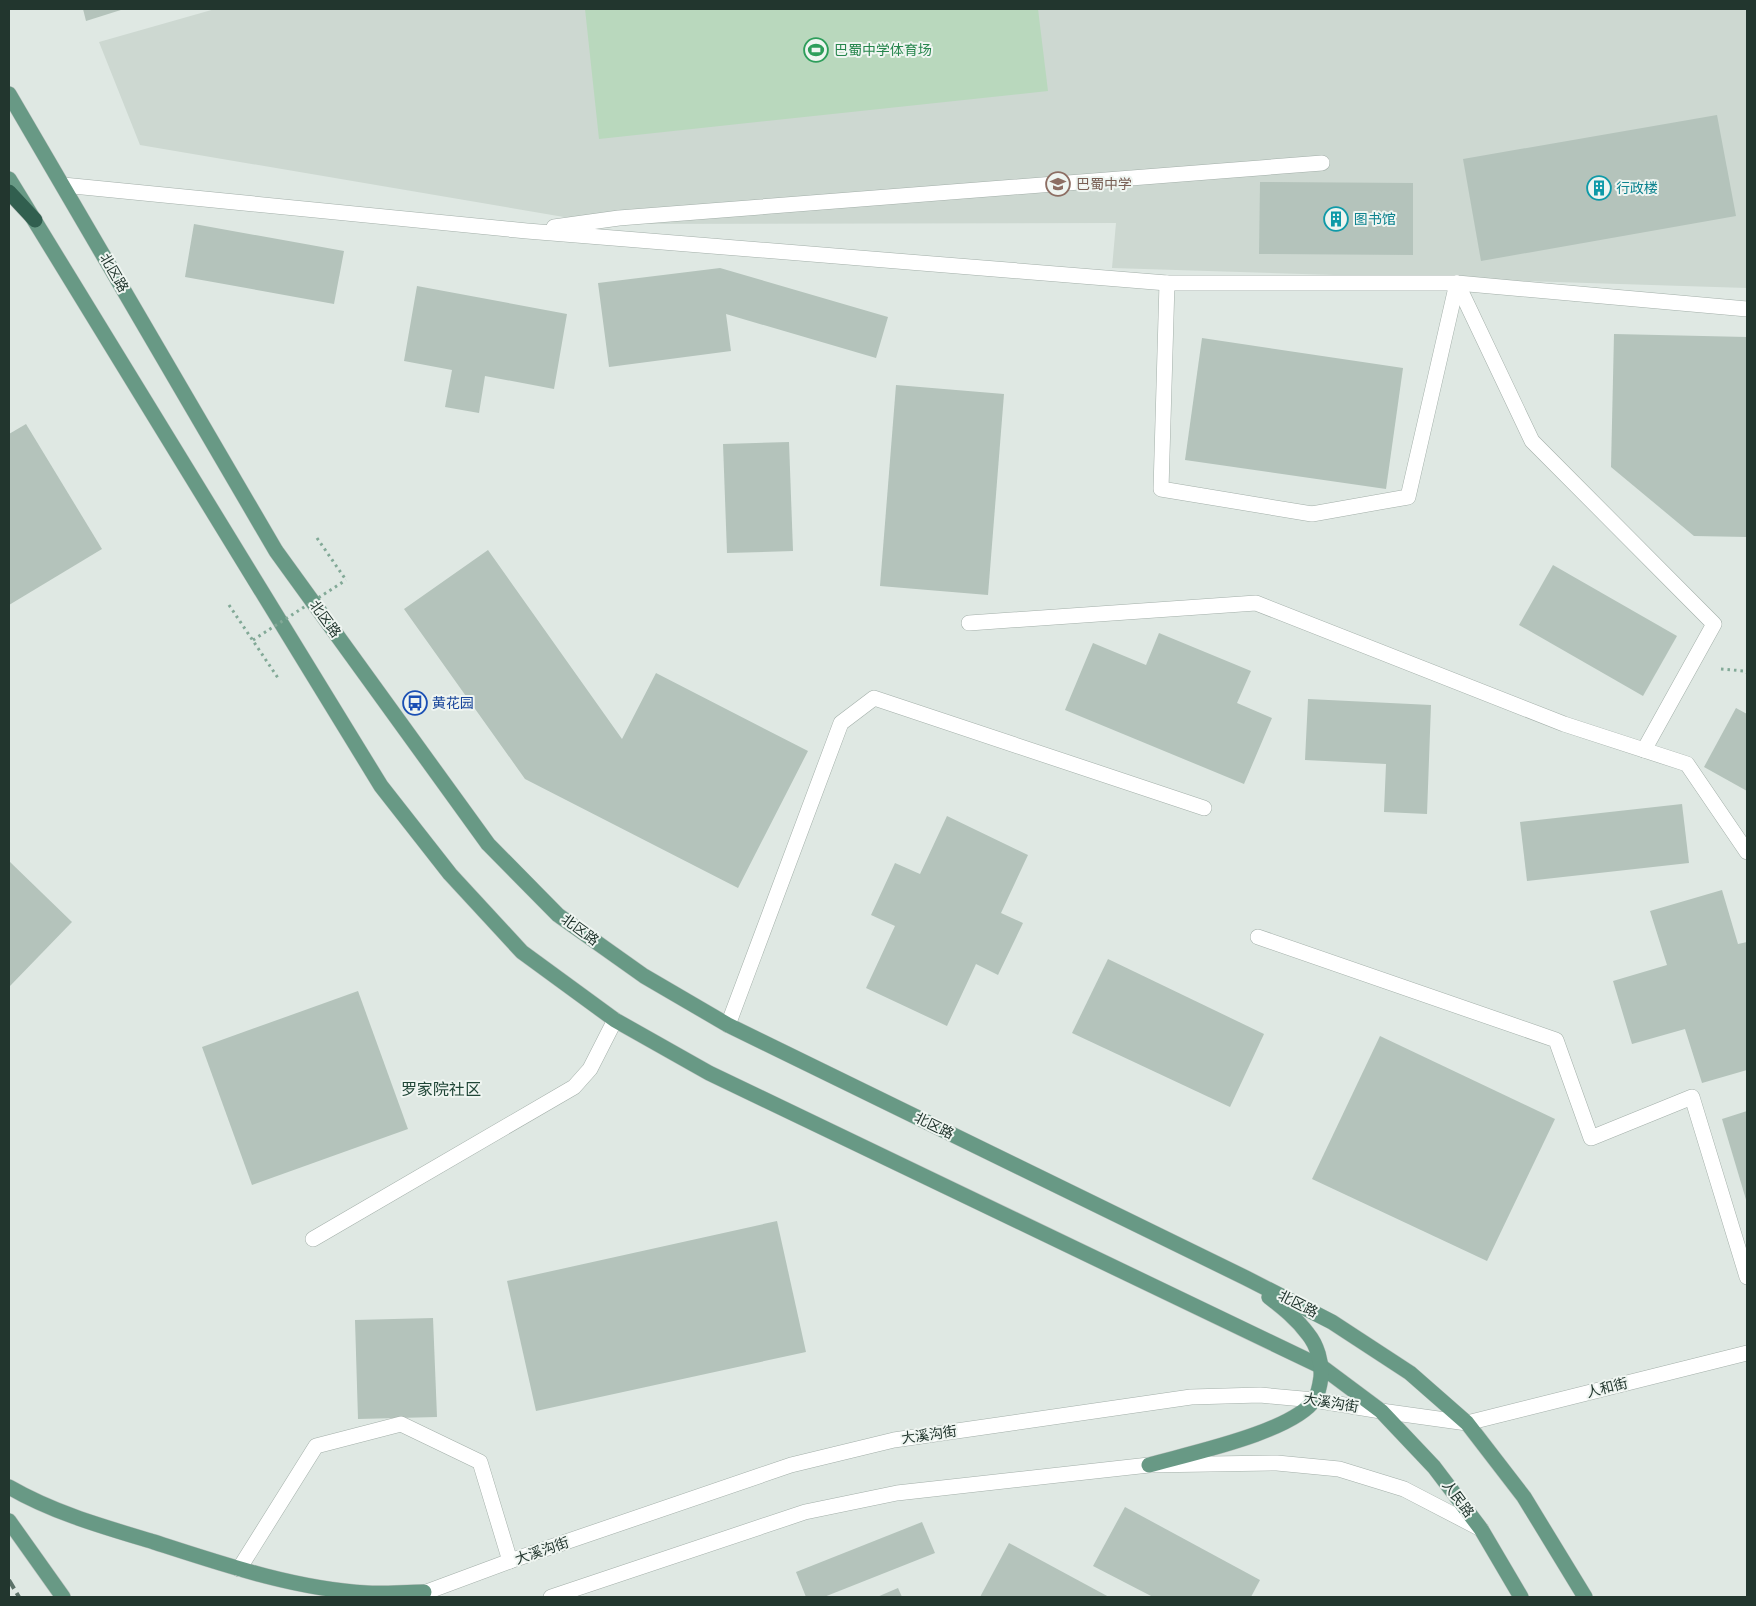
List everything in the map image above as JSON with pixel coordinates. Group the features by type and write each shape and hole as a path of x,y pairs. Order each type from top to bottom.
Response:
{"highway":[{"path":"9,192 35,220"}],"main road":[{"name":"北区路","path":"9,94 276,551 488,844 558,915 644,976 728,1025 1246,1278 1332,1322 1410,1373 1467,1423"},
{"path":"9,178 381,786 450,874 522,952 615,1020 709,1073 1322,1368 1381,1411"},
{"path":"1149,1465 1247,1438 1298,1414 1314,1400 1320,1386 1322,1368 1309,1334 1291,1315 1246,1278"},
{"name":"人民路","path":"1381,1411 1434,1467 1481,1529 1521,1597"},
{"path":"1467,1423 1524,1497 1585,1597"},
{"path":"9,1487 34,1501 84,1521 239,1569 317,1586 358,1592 418,1595"},
{"path":"9,1521 64,1597"}],"street":[{"path":"527,231 620,218 1322,163"},
{"path":"63,185 527,231 1167,283 1457,283 1747,309"},
{"path":"1167,283 1161,489 1312,514 1408,497 1457,283"},
{"path":"1457,283 1532,441 1714,624 1644,750"},
{"path":"969,623 1256,603 1564,724 1687,764 1747,852"},
{"path":"728,1025 841,723 874,698 1204,808"},
{"path":"1258,937 1556,1040 1592,1138 1692,1097 1747,1277"},
{"path":"313,1239 574,1087 590,1069 615,1020"},
{"name":"人和街","path":"1467,1423 1747,1353"},
{"name":"大溪沟街","path":"418,1595 791,1465 894,1440 1190,1397 1260,1395 1314,1400 1467,1423"},
{"path":"239,1569 316,1446 402,1424 480,1462 510,1562"},
{"path":"551,1597 804,1512 897,1493 1149,1465 1277,1463 1339,1469 1404,1489 1481,1529"}],"path":[{"path":"253,640 346,580 317,538"},
{"path":"228,605 278,678"}],"shaded area":[{"name":"巴蜀中学","path":"215,9 1747,9 1747,288 1112,268 1116,223 605,224 140,145 99,42"}],"green space":[{"name":"巴蜀中学体育场","path":"585,9 1038,9 1048,91 599,139"}],"building":[{"path":"83,9 124,9 86,21"},
{"name":"行政楼","path":"1717,115 1736,216 1481,261 1463,159"},
{"name":"图书馆","path":"1260,182 1413,183 1413,255 1259,254"},
{"path":"194,224 344,251 334,304 185,277"},
{"path":"720,268 888,317 876,358 726,314 731,351 609,367 598,283"},
{"path":"417,286 567,314 554,389 485,376 479,413 445,407 452,370 404,361"},
{"path":"1614,334 1747,337 1747,537 1694,536 1611,467"},
{"path":"1202,338 1403,368 1386,489 1185,460"},
{"path":"896,385 1004,394 988,595 880,586"},
{"path":"26,424 102,549 9,605 9,434"},
{"path":"789,442 793,551 727,553 723,444"},
{"path":"488,550 622,739 656,673 808,751 738,888 525,779 404,609"},
{"path":"1553,565 1677,636 1643,696 1519,625"},
{"path":"1159,633 1251,671 1237,703 1272,718 1244,784 1065,710 1093,643 1146,665"},
{"path":"1308,699 1431,705 1427,814 1384,812 1386,764 1305,760"},
{"path":"1736,708 1747,714 1747,791 1704,767"},
{"path":"1682,804 1689,863 1527,881 1520,822"},
{"path":"947,816 1028,855 1001,913 1023,923 998,975 976,964 947,1026 866,988 895,926 871,915 895,863 920,874"},
{"path":"9,861 72,922 9,987"},
{"path":"1722,890 1738,944 1747,942 1747,1070 1702,1083 1685,1029 1632,1044 1613,981 1667,965 1650,911"},
{"path":"1108,959 1264,1034 1230,1107 1072,1033"},
{"path":"358,991 408,1129 252,1185 202,1047"},
{"path":"1380,1036 1555,1119 1487,1261 1312,1179"},
{"path":"1747,1111 1747,1203 1722,1119"},
{"path":"777,1221 806,1352 536,1411 507,1281"},
{"path":"433,1318 437,1417 358,1419 355,1320"},
{"path":"1125,1507 1260,1580 1251,1597 1153,1597 1093,1566"},
{"path":"922,1522 935,1553 824,1597 806,1597 796,1572"},
{"path":"1009,1543 1109,1597 980,1597"},
{"path":"898,1588 902,1597 877,1597"}],"railway":[{"path":"9,1580 19,1597"}],"place":[{"name":"巴蜀中学体育场","path":"816,50"},
{"name":"巴蜀中学","path":"1058,184"},
{"name":"行政楼","path":"1599,188"},
{"name":"图书馆","path":"1336,219"},
{"name":"黄花园","path":"415,703"}],"district":[{"name":"罗家院社区","path":"441,1090"}]}
